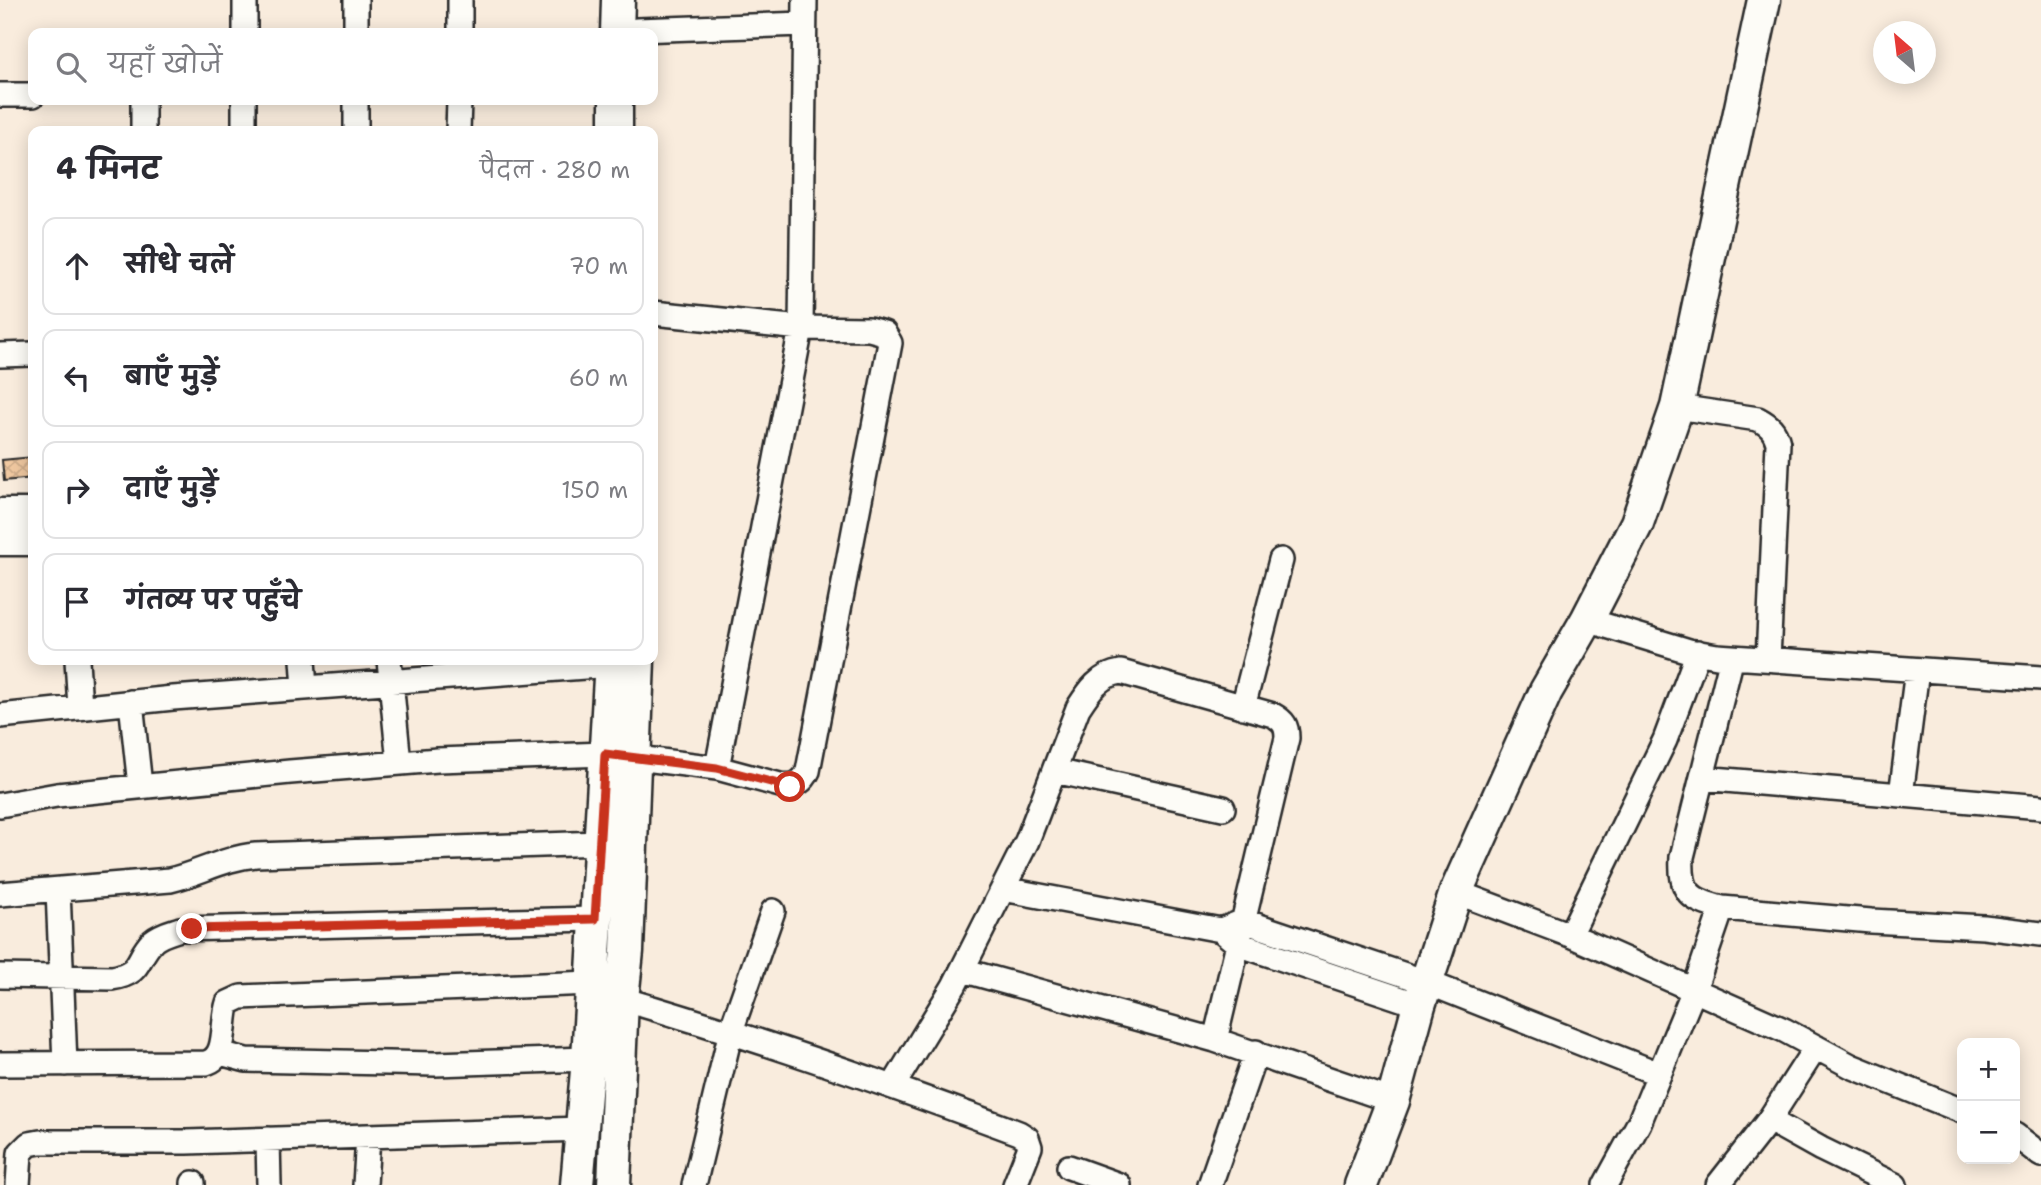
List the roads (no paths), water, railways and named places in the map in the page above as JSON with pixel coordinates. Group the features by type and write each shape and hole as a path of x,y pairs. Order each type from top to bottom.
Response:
{"street":[{"path":"245,0 245,28"},
{"path":"356,0 356,28"},
{"path":"460,0 460,28"},
{"path":"618,0 632,24 804,24"},
{"path":"717,768 801,328 805,0"},
{"path":"1362,1185 1393,1101 1455,892 1546,691 1587,620 1637,523 1677,407 1764,0"},
{"path":"0,95 28,95"},
{"path":"143,105 143,126"},
{"path":"244,105 244,126"},
{"path":"356,105 356,126"},
{"path":"458,105 458,126"},
{"path":"616,105 616,126"},
{"path":"637,105 637,126"},
{"path":"0,805 57,795 140,786 398,763 621,755 717,768 790,787 802,781 808,771 890,349 888,337 879,331 801,328 658,314"},
{"path":"0,355 28,354"},
{"path":"1677,407 1758,419 1767,424 1776,435 1768,659"},
{"path":"0,515 28,515"},
{"path":"0,539 28,539"},
{"path":"1243,707 1282,560"},
{"path":"1587,620 1698,652 1732,657 2041,678"},
{"path":"1570,934 1665,740 1698,652"},
{"path":"1717,924 1700,902 1689,893 1683,884 1681,872 1682,857 1732,657"},
{"path":"77,665 80,707"},
{"path":"303,665 305,688"},
{"path":"0,716 305,688 390,671 531,665"},
{"path":"614,1185 631,834 621,755 620,665"},
{"path":"1901,795 1917,670"},
{"path":"390,671 398,763"},
{"path":"886,1084 962,971 1027,841 1078,708 1091,689 1111,674 1121,673 1273,715 1284,722 1287,729 1244,921 1230,937 1215,1040"},
{"path":"131,702 140,786"},
{"path":"577,1185 588,1059 590,983 600,843 621,755"},
{"path":"1055,771 1223,808"},
{"path":"1702,778 2041,807"},
{"path":"0,894 170,880 216,863 256,855 600,843"},
{"path":"1003,889 1230,937 1423,994 1659,1074"},
{"path":"58,890 65,1064"},
{"path":"1455,892 1570,934 1784,1030 1851,1066 1957,1109"},
{"path":"694,1185 731,1031 773,911"},
{"path":"0,976 125,976 135,970 155,940 180,929 595,919"},
{"path":"1244,921 1423,994"},
{"path":"1717,924 1871,921 2041,934"},
{"path":"1605,1185 1639,1123 1694,990 1717,924"},
{"path":"962,971 1256,1052 1393,1101"},
{"path":"0,1064 214,1061 220,1054 226,1009 232,1001 241,997 590,983"},
{"path":"622,999 731,1031 886,1084 1027,1138 1030,1147 1015,1185"},
{"path":"1718,1185 1769,1120 1816,1047"},
{"path":"1210,1185 1256,1052"},
{"path":"220,1054 246,1060 435,1064 588,1059"},
{"path":"1769,1120 1895,1185"},
{"path":"18,1185 20,1153 29,1144 36,1142 268,1139 581,1129"},
{"path":"365,1185 368,1136"},
{"path":"268,1139 270,1185"},
{"path":"2020,1139 2041,1155"},
{"path":"1069,1167 1119,1185"}]}
